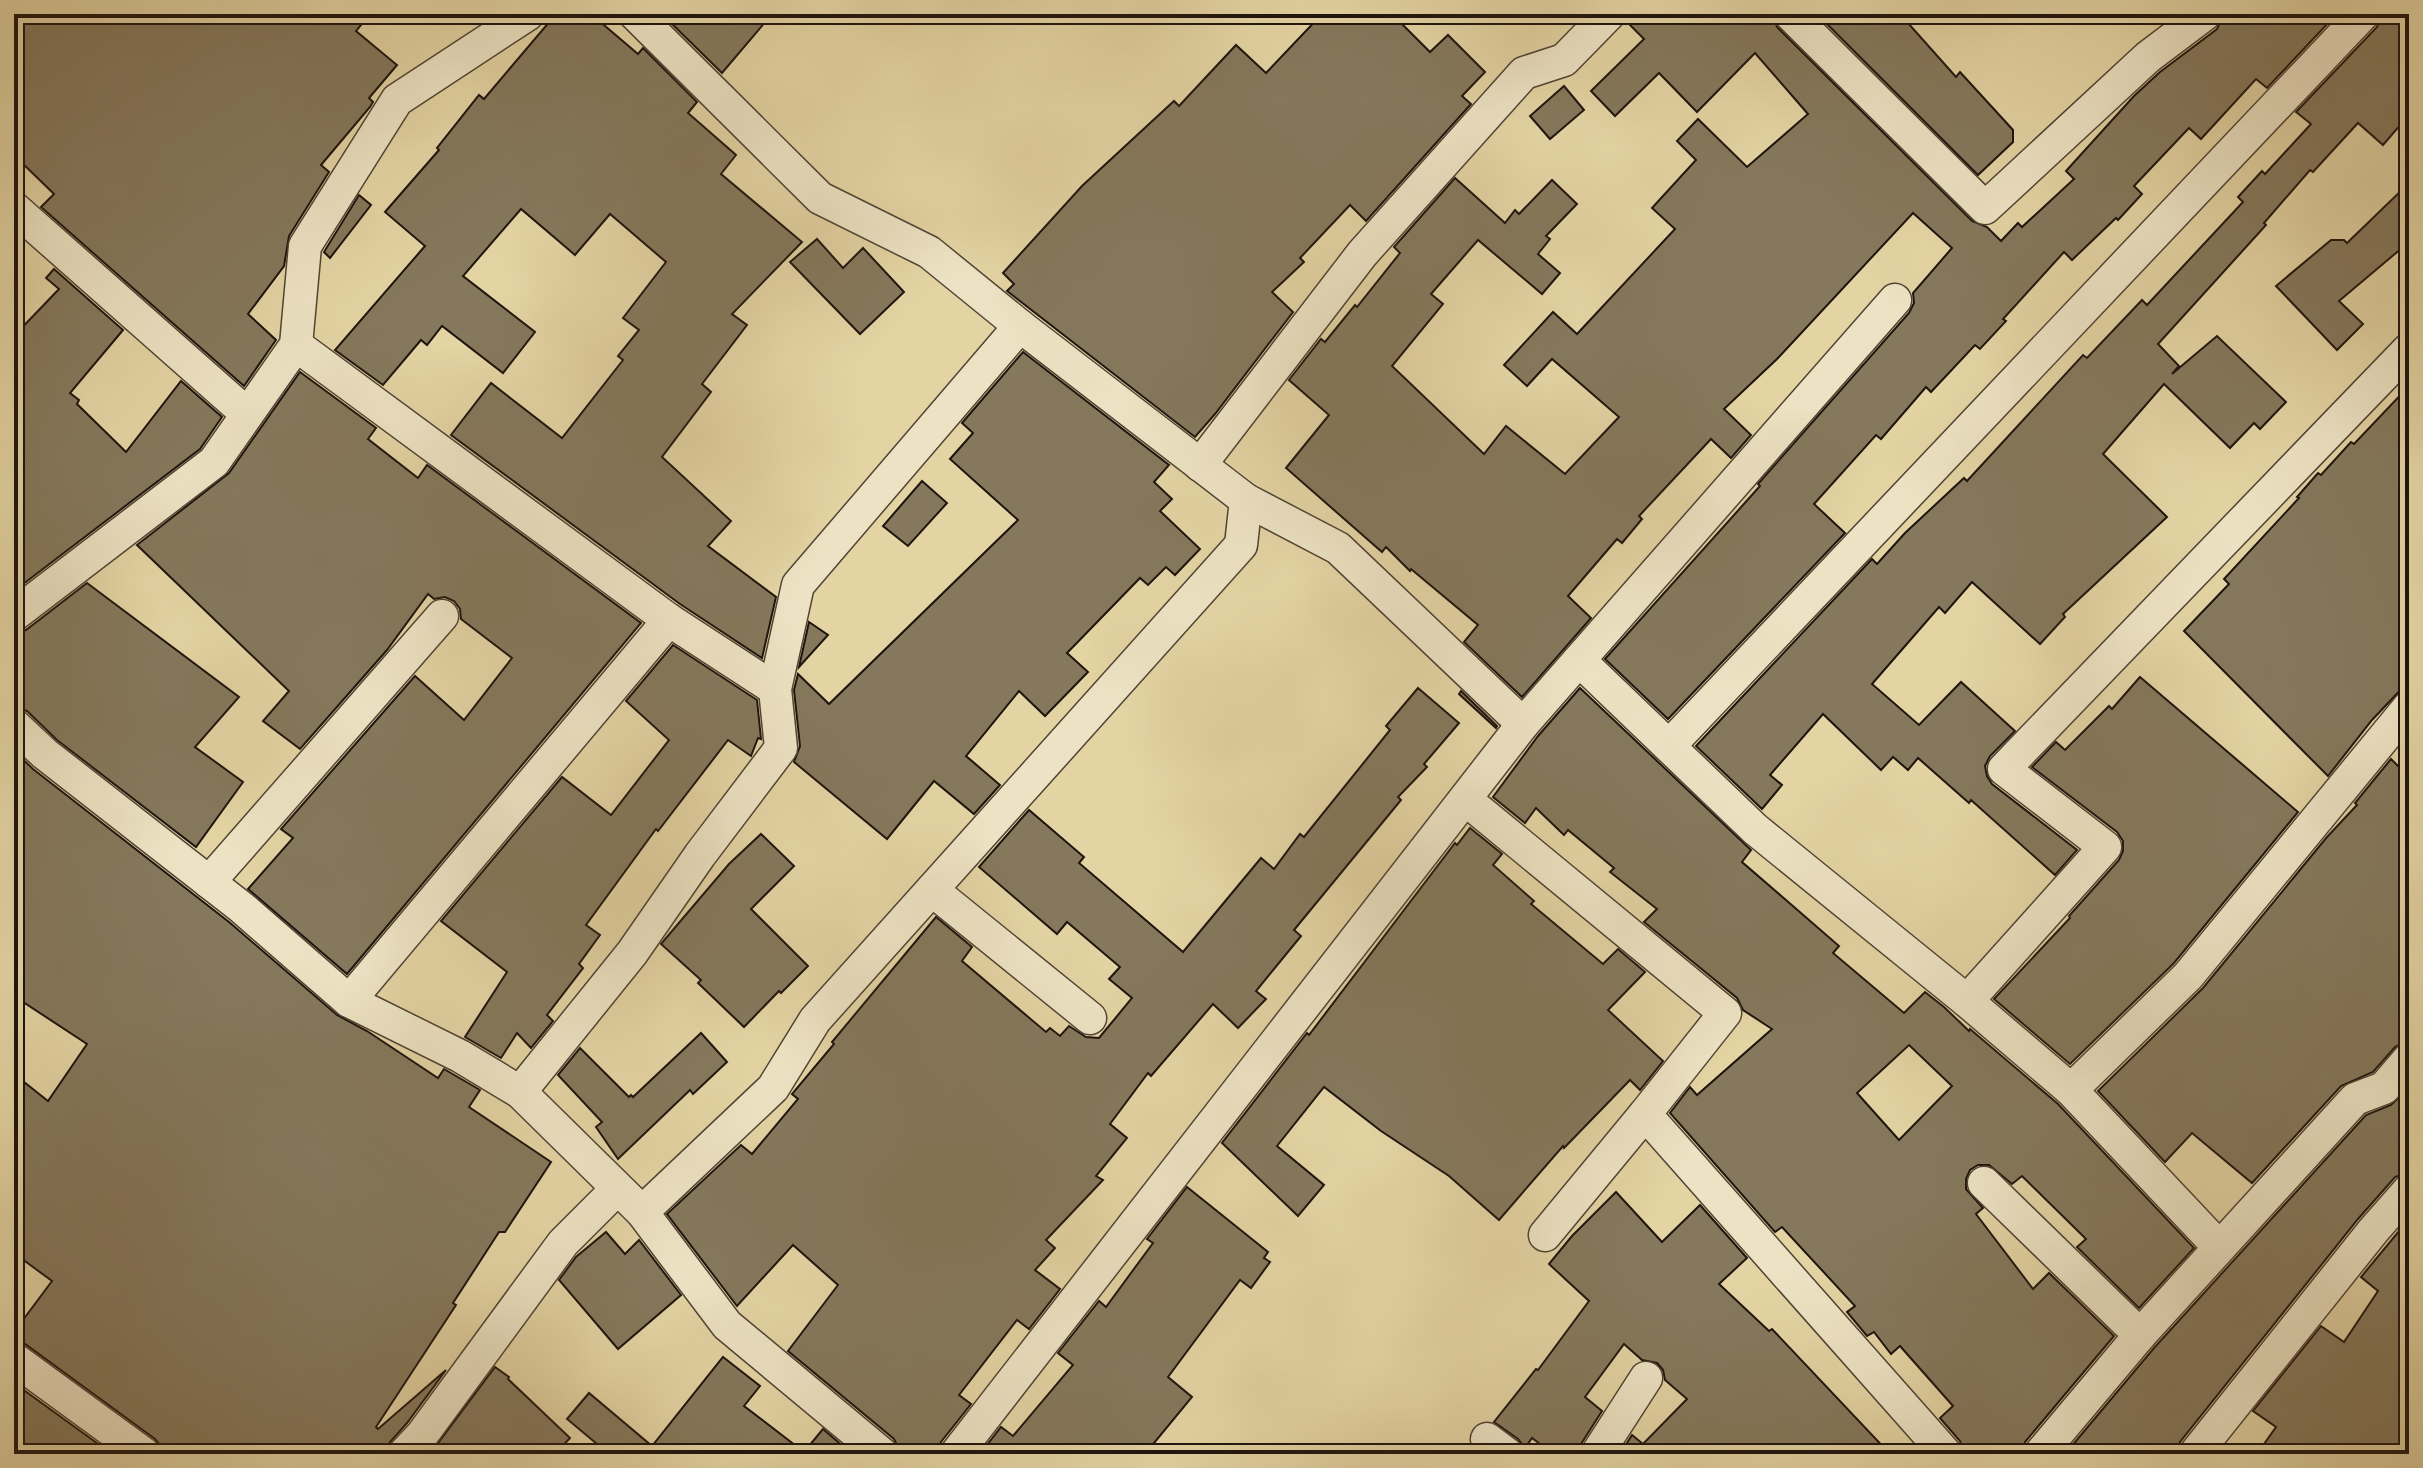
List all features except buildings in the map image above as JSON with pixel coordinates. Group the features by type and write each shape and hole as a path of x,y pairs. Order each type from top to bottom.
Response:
{"street":[{"path":"14,615 214,462 296,345 305,246 397,100 528,14"},
{"path":"635,14 820,198 929,252 1246,500 1338,548 1523,724"},
{"path":"1200,465 1362,254 1524,73 1564,60 1609,14"},
{"path":"1790,14 1985,208 2148,57 2205,14"},
{"path":"1669,746 2363,14"},
{"path":"14,208 246,413"},
{"path":"956,1454 1523,724 1895,300"},
{"path":"520,1092 632,953 700,855 781,748 775,689 798,585 1020,326"},
{"path":"296,345 669,620 775,689"},
{"path":"1967,1001 2105,847 2004,769 2409,349"},
{"path":"642,1212 773,1088 815,1020 1241,545 1246,500"},
{"path":"209,882 442,616"},
{"path":"349,1001 669,620"},
{"path":"1579,660 1755,829 2071,1090 2219,1247"},
{"path":"2071,1090 2188,976 2409,707"},
{"path":"14,725 45,754 209,882 349,1001 460,1056 520,1092 642,1212 727,1325 882,1454"},
{"path":"1465,799 1725,1013 1545,1235"},
{"path":"932,890 1090,1018"},
{"path":"2040,1454 2140,1335 2355,1099 2384,1088 2409,1059"},
{"path":"1645,1114 1946,1454"},
{"path":"1984,1183 2140,1335"},
{"path":"404,1454 422,1435 563,1243 617,1189"},
{"path":"2195,1454 2409,1190"},
{"path":"14,1359 144,1454"},
{"path":"1597,1454 1646,1378"}]}
